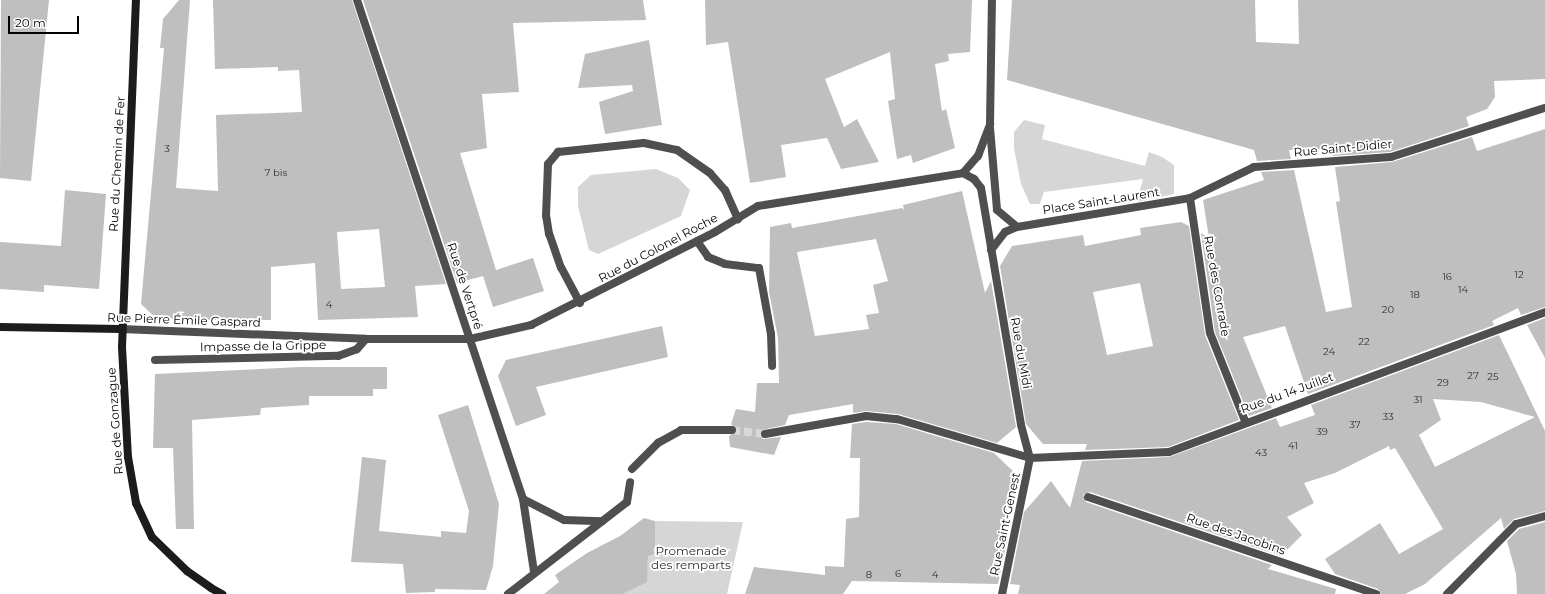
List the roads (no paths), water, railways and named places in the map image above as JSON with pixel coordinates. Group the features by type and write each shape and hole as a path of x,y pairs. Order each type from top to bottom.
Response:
{"main road":[{"name":"Rue du Chemin de Fer","path":"121,329 136,0"},
{"name":"Rue Pierre Émile Gaspard","path":"0,327 121,329"},
{"name":"Rue de Gonzague","path":"121,329 128,457 136,503 152,537 187,571 222,594"}],"street":[{"name":"Rue de Vertpré","path":"357,0 523,499 534,572"},
{"path":"991,250 1005,232 1016,227 997,210 990,124 992,0"},
{"name":"Rue Saint-Didier","path":"1190,198 1254,167 1391,158 1545,108"},
{"path":"963,173 978,156 990,124"},
{"path":"580,303 561,268 549,234 546,178 548,164 554,155 644,143 678,150 691,158 725,190 738,219"},
{"name":"Rue du Colonel Roche","path":"366,339 470,339 531,325 580,303 738,219 758,206 963,173"},
{"name":"Rue du Midi","path":"963,173 974,179 981,188 1021,425 1030,458"},
{"name":"Place Saint-Laurent","path":"1016,227 1190,198"},
{"name":"Rue des Conrade","path":"1190,198 1210,333 1245,421"},
{"path":"697,241 708,257 725,264 759,268 771,334 772,366"},
{"name":"Rue du 14 Juillet","path":"765,434 866,416 897,419 1030,458 1169,452 1245,421 1545,312"},
{"name":"Rue Pierre Émile Gaspard","path":"121,329 366,339"},
{"name":"Impasse de la Grippe","path":"155,360 338,356 357,349 366,339"},
{"path":"632,469 658,443 681,430 732,430"},
{"name":"Rue Saint-Genest","path":"1002,594 1030,458"},
{"path":"508,594 534,572 627,502 630,482"},
{"name":"Rue des Jacobins","path":"1088,497 1376,594"},
{"path":"523,499 564,520 602,521"},
{"path":"1447,594 1516,524 1545,516"}],"tunnel":[{"path":"732,430 765,434"}],"park label":[{"name":"Promenade des remparts","path":"691,558"}]}
